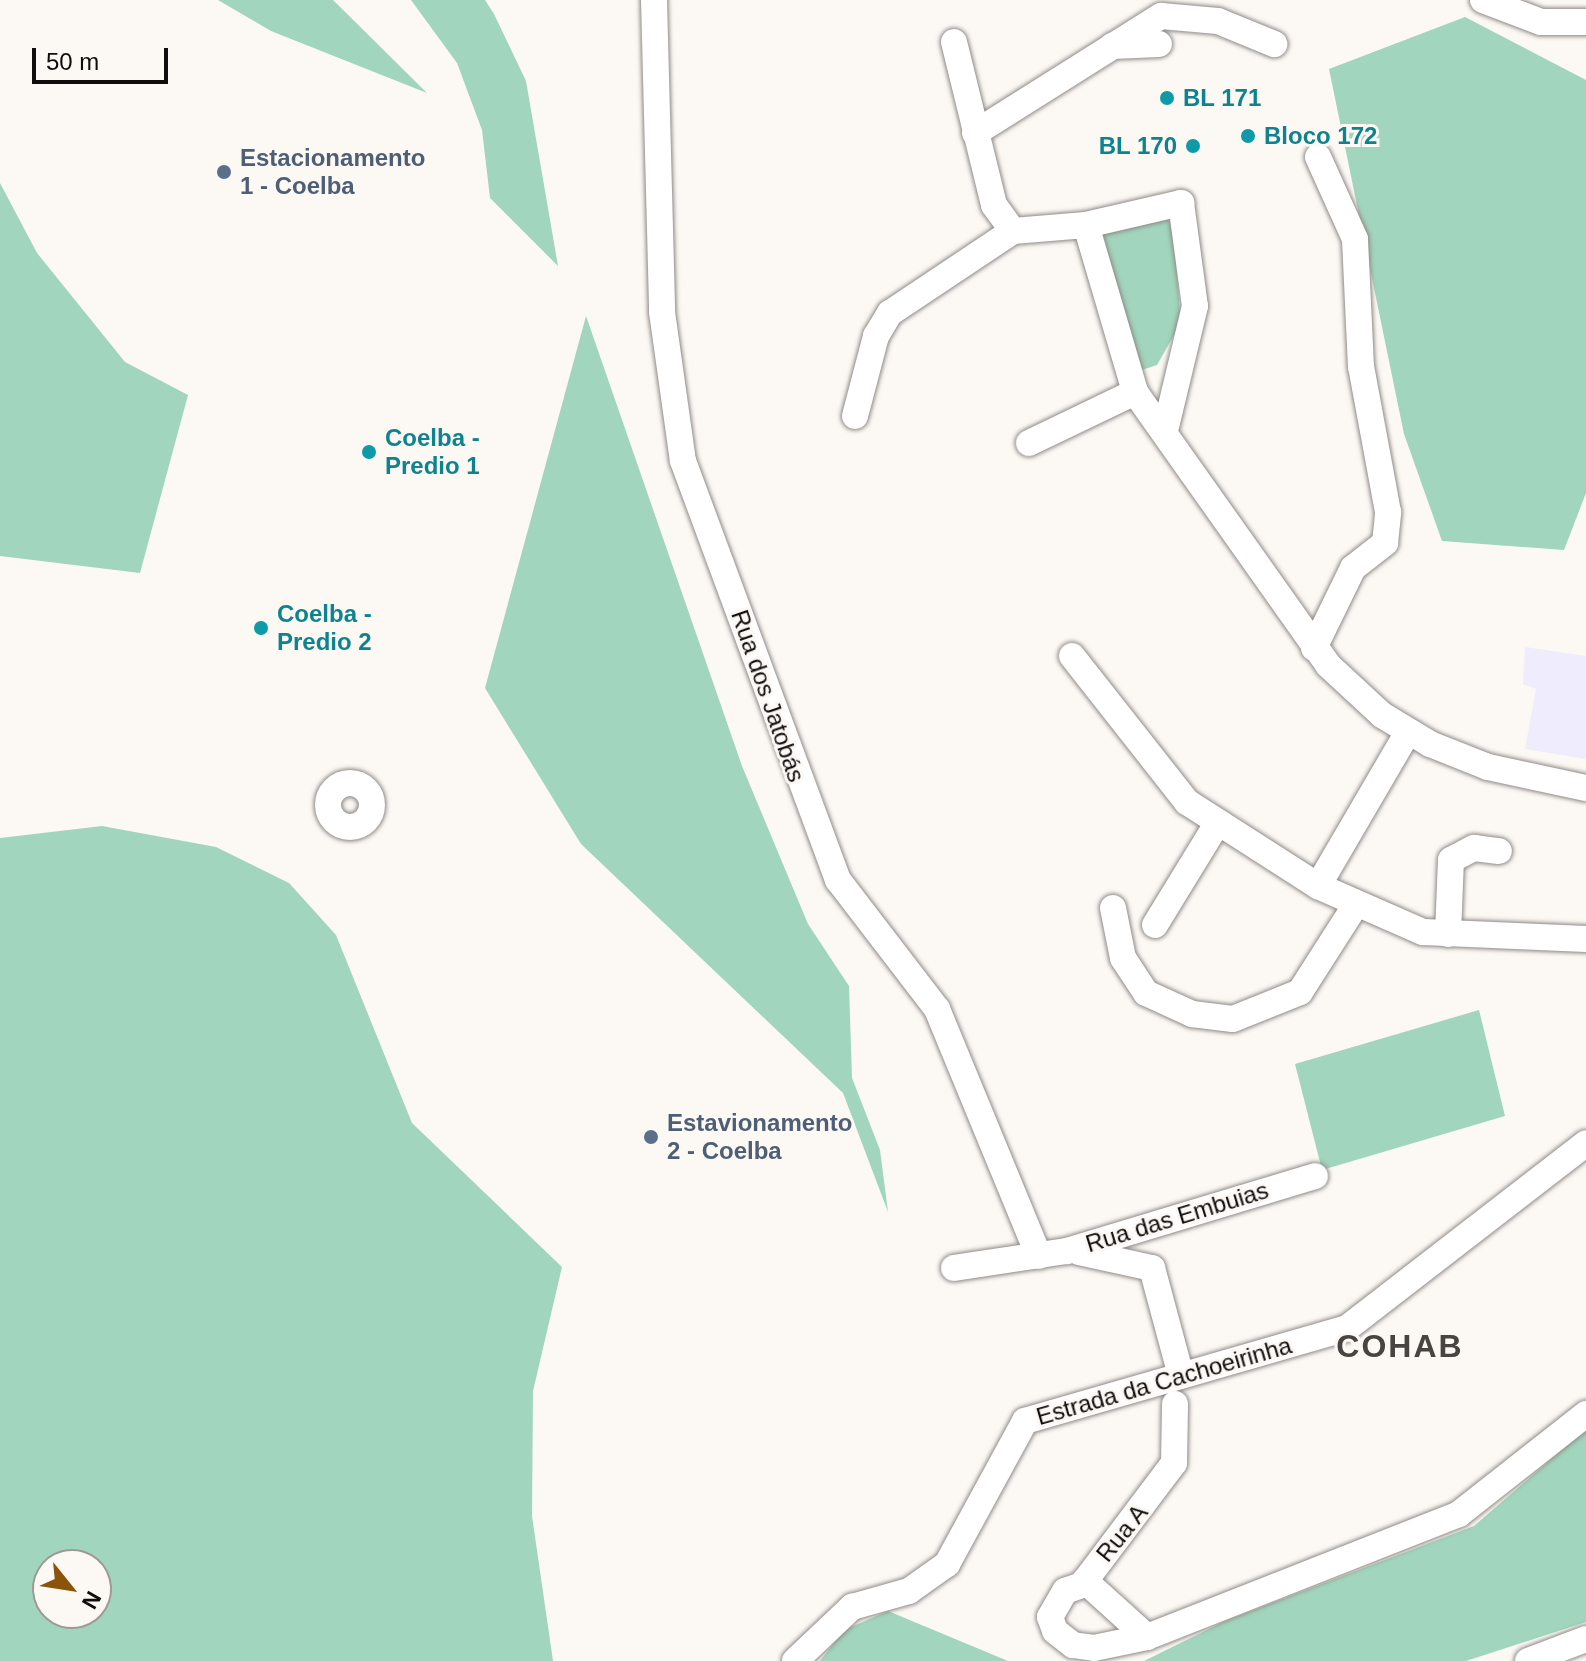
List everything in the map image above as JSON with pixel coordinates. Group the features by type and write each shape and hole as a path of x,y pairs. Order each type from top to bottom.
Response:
{"street":[{"name":"Rua dos Jatobás","path":"654,0 660,283 671,416 683,461 831,866 850,902 937,1009 1039,1256"},
{"path":"1483,0 1541,22 1586,22"},
{"path":"975,133 1161,16 1218,21 1274,44"},
{"path":"954,42 994,205 1013,231"},
{"path":"1112,46 1159,44"},
{"path":"1314,648 1353,568 1385,543 1388,512 1361,367 1355,239 1318,157"},
{"path":"855,416 876,336 890,313 1013,231 1086,225 1181,203 1195,306 1166,427"},
{"path":"1086,225 1135,392 1166,427 1314,648 1343,682 1408,732 1488,767 1586,788"},
{"path":"1029,443 1135,392"},
{"path":"1072,656 1168,782 1217,824 1318,886 1399,926 1448,934 1586,939"},
{"path":"1318,886 1408,732"},
{"path":"1155,925 1217,824"},
{"path":"1448,934 1451,860 1474,848 1499,851"},
{"path":"1113,908 1123,958 1146,993 1192,1014 1233,1019 1300,992 1355,906"},
{"name":"Estrada da Cachoeirinha","path":"795,1661 852,1607 909,1591 947,1564 1025,1421 1180,1372 1347,1328 1586,1143"},
{"name":"Rua das Embuias","path":"1039,1256 1067,1251 1315,1176"},
{"path":"1067,1251 1152,1268 1180,1372"},
{"path":"954,1268 1039,1256"},
{"name":"Rua A","path":"1147,1637 1085,1584 1174,1463 1175,1404"},
{"path":"1085,1584 1065,1591 1050,1617 1055,1631 1073,1645 1094,1648 1147,1637 1459,1514 1586,1414"},
{"path":"1528,1661 1586,1639"}],"shaded area":[{"path":"1525,647 1586,656 1586,759 1525,749 1536,689 1523,684"}],"green space":[{"path":"218,0 333,0 427,93 271,31"},
{"path":"411,0 485,0 494,14 526,81 558,266 490,198 482,130 457,63"},
{"path":"1465,17 1586,80 1586,493 1564,550 1442,541 1404,434 1329,69"},
{"path":"0,183 37,253 125,362 188,395 140,573 0,556"},
{"path":"1166,217 1173,227 1181,323 1157,365 1136,372 1100,245 1101,227"},
{"path":"586,316 742,766 808,924 849,986 852,1078 880,1150 888,1212 843,1093 581,844 485,688"},
{"path":"102,826 216,847 289,883 336,935 412,1123 562,1267 533,1391 532,1516 553,1661 0,1661 0,838"},
{"path":"1479,1010 1505,1116 1322,1170 1295,1064"},
{"path":"1586,1429 1586,1622 1466,1661 1144,1661 1225,1621 1474,1526"},
{"path":"888,1611 1008,1661 820,1661 844,1630"}],"place":[{"name":"BL 171","path":"1167,98"},
{"name":"Bloco 172","path":"1248,136"},
{"name":"BL 170","path":"1193,146"},
{"name":"Estacionamento 1 - Coelba","path":"224,172"},
{"name":"Coelba - Predio 1","path":"369,452"},
{"name":"Coelba - Predio 2","path":"261,628"},
{"name":"Estavionamento 2 - Coelba","path":"651,1137"}],"district":[{"name":"COHAB","path":"1400,1346"}]}
